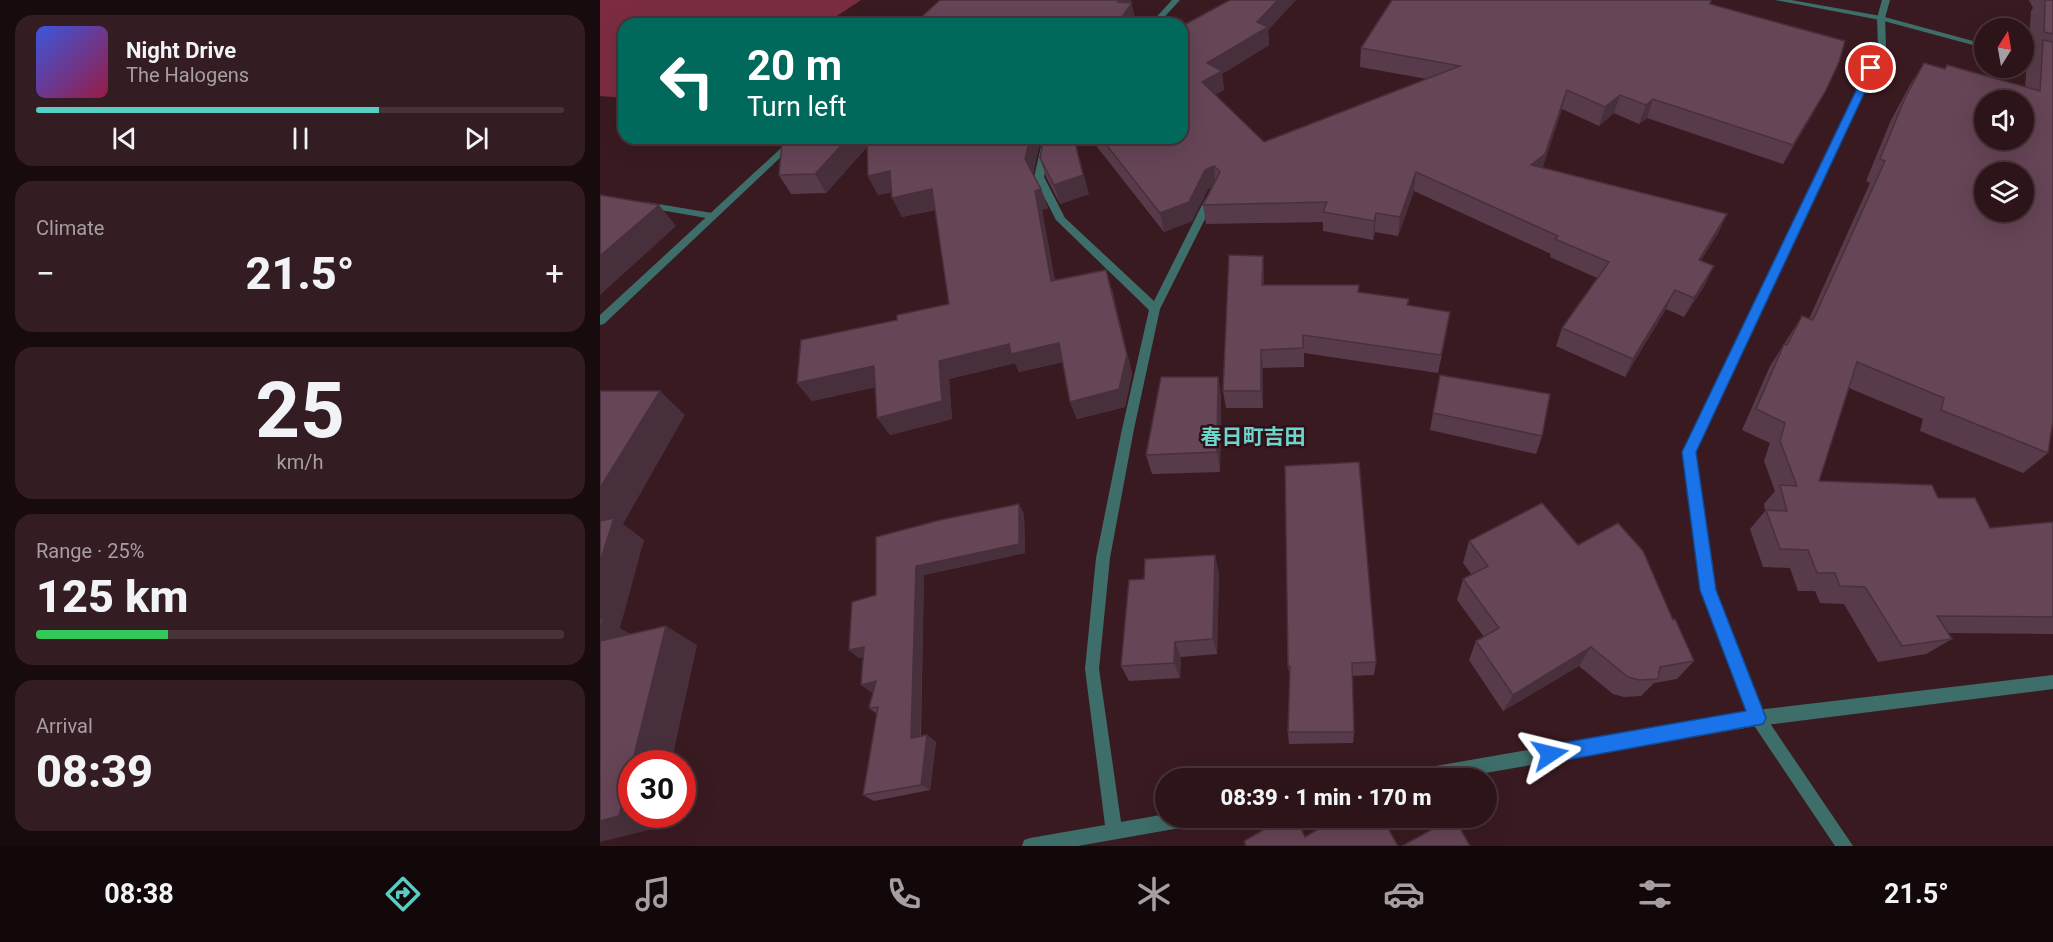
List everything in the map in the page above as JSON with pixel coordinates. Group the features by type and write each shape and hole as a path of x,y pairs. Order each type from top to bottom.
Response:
{"street":[{"path":"1160,18 1176,0"},
{"path":"1779,0 1881,18 1974,43"},
{"path":"1845,846 1757,718 1708,590 1689,452 1882,47 1881,18 1887,0"},
{"path":"2034,59 2053,63"},
{"path":"600,321 790,144"},
{"path":"1046,144 1039,177 1060,220 1155,309"},
{"path":"1114,830 1092,669 1103,558 1128,429 1155,309 1215,190"},
{"path":"634,203 712,216"},
{"path":"1470,768 1757,718 2053,682"},
{"path":"1030,846 1155,824"}],"shaded area":[{"path":"600,0 861,0 834,18 618,18 618,98 600,96"}],"building":[{"path":"940,0 1120,0 1118,2 1132,3 1121,18 920,18"},
{"path":"1230,0 1278,0 1257,22 1268,27 1207,63 1222,71 1202,82 1264,142 1460,66 1361,48 1392,0 1711,0 1710,4 1845,41 1839,62 1825,92 1793,145 1653,99 1646,105 1620,95 1605,107 1567,90 1545,154 1531,165 1727,214 1699,260 1714,266 1694,298 1675,290 1633,359 1562,328 1609,262 1555,239 1558,236 1416,172 1400,217 1376,213 1374,221 1323,212 1327,202 1203,205 1220,172 1214,166 1205,170 1189,202 1160,213 1106,144 1188,144 1188,23"},
{"path":"2045,0 2053,0 2053,34 2044,32"},
{"path":"2043,40 2053,42 2053,420 2048,453 1941,410 1944,398 1857,362 1819,481 1932,485 1938,498 1975,498 1990,528 2053,522 2053,617 1937,616 1952,639 1902,646 1865,587 1840,586 1835,573 1817,573 1808,550 1780,549 1766,510 1787,511 1780,485 1797,486 1780,441 1785,423 1756,409 1784,344 1787,345 1802,316 1813,320 1885,161 1880,159 1905,98 1924,63 1945,69 1947,65 1974,73 1974,78 1994,78 2040,91"},
{"path":"782,144 842,144 815,174 779,175"},
{"path":"867,144 1029,144 1025,159 1041,189 1035,191 1051,281 1106,270 1127,355 1119,389 1070,402 1059,343 1011,354 1009,344 939,361 942,401 877,418 874,366 797,383 801,340 897,320 897,315 949,304 932,189 892,198 890,171 868,176"},
{"path":"1043,144 1075,144 1083,175 1054,185 1040,158"},
{"path":"600,195 659,205 600,256"},
{"path":"1229,255 1263,256 1262,285 1359,285 1358,292 1409,299 1407,305 1450,312 1441,355 1303,335 1303,348 1261,350 1261,391 1223,391"},
{"path":"1440,375 1550,394 1542,436 1433,413"},
{"path":"1161,377 1218,377 1217,452 1146,455"},
{"path":"600,391 660,391 600,488"},
{"path":"1359,462 1376,662 1352,663 1354,732 1288,732 1290,666 1288,666 1285,466"},
{"path":"1542,503 1578,545 1618,523 1643,551 1673,620 1675,619 1694,661 1660,667 1658,679 1639,680 1628,677 1591,647 1513,695 1476,641 1499,628 1463,579 1488,566 1469,541"},
{"path":"1019,504 1019,544 916,566 911,738 927,735 921,785 863,795 878,707 869,708 876,681 861,685 864,647 849,650 852,602 876,595 876,537 940,520"},
{"path":"614,518 600,562 600,521"},
{"path":"1215,555 1213,639 1175,642 1174,663 1121,666 1129,580 1144,579 1145,559"},
{"path":"666,626 635,750 618,750 618,816 600,821 600,641"},
{"path":"1267,828 1301,828 1305,837 1320,828 1388,828 1398,846 1246,846 1244,841"},
{"path":"1435,828 1460,828 1470,846 1402,846"}],"district":[{"name":"春日町吉田","path":"1253,437"}],"route":[{"path":"1550,754 1757,718 1708,590 1689,452 1871,68"}]}
